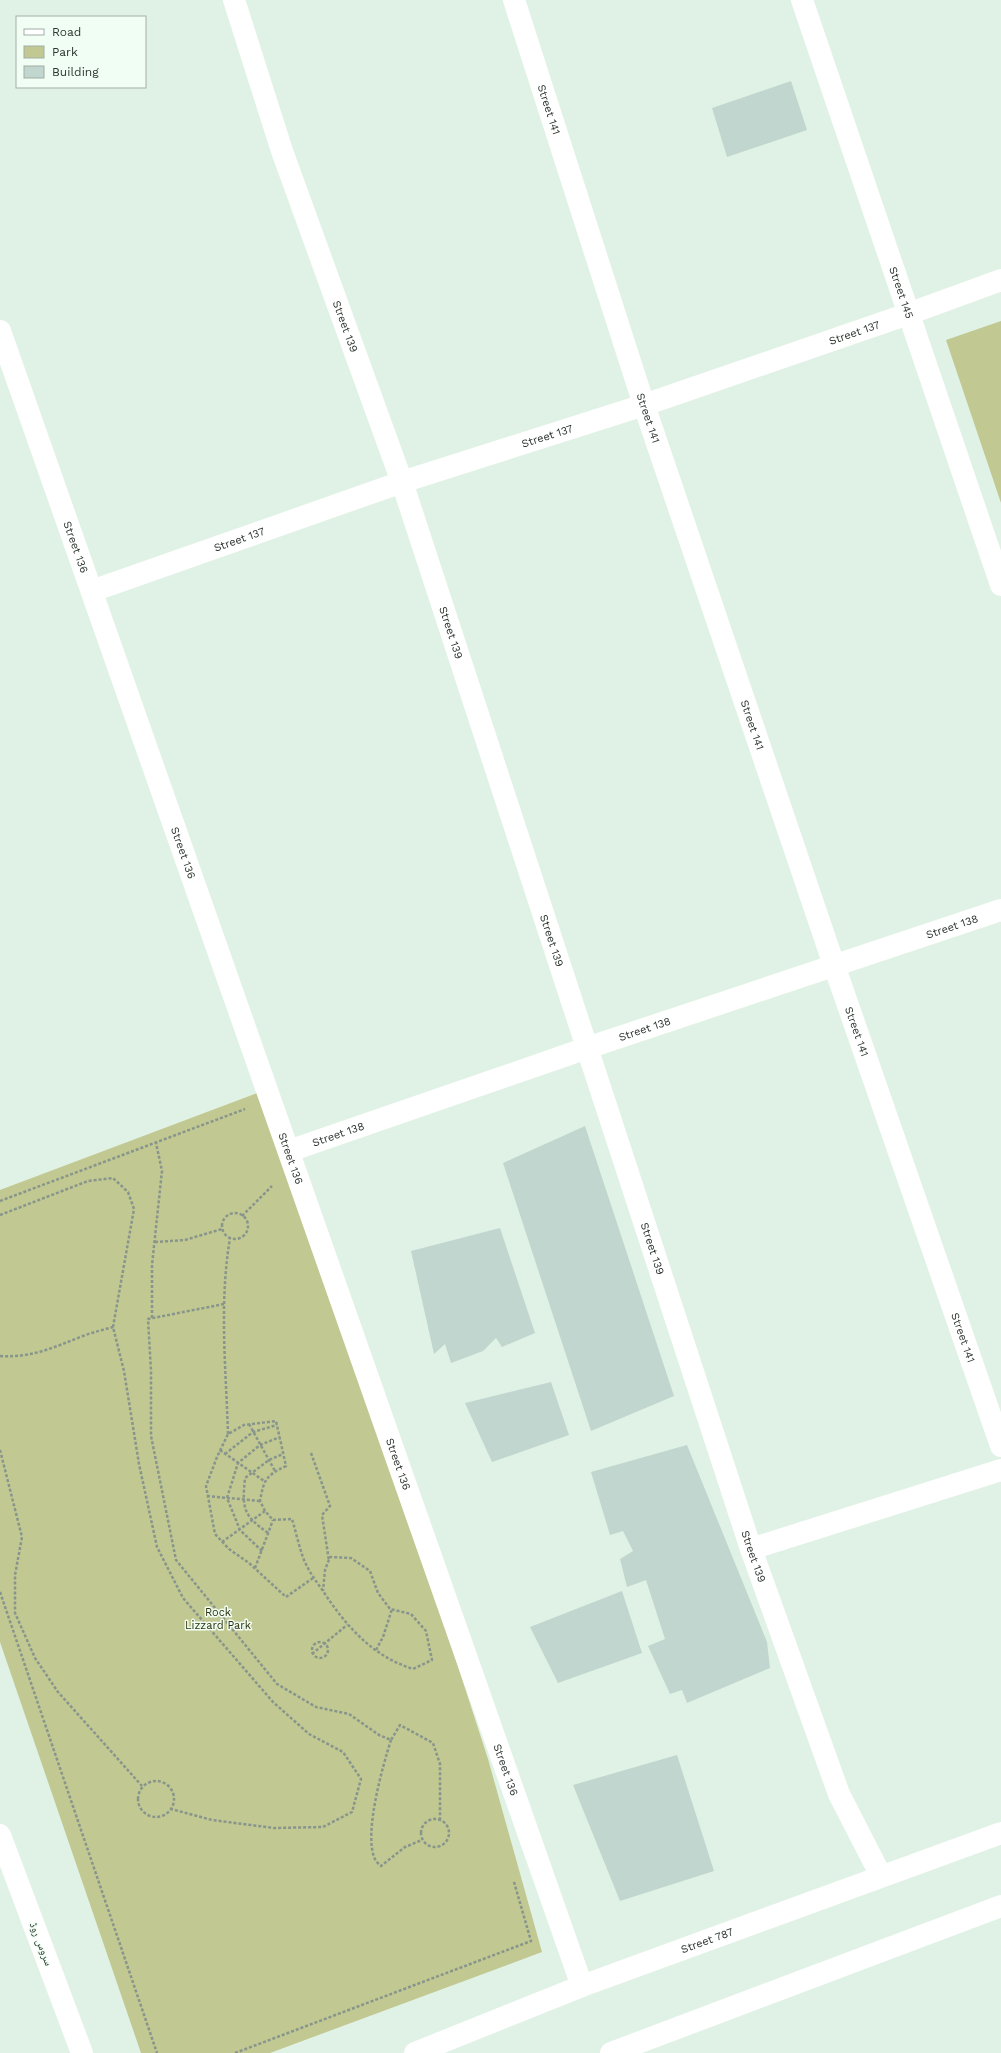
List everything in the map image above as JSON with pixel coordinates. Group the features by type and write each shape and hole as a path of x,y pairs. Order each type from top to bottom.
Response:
{"street":[{"name":"Street 139","path":"234,0 282,151 402,482 751,1549 839,1794 881,1876"},
{"name":"Street 141","path":"514,0 644,404 834,966 1001,1446"},
{"name":"Street 145","path":"802,0 1001,585"},
{"name":"Street 137","path":"92,591 402,482 644,404 908,314 1001,280"},
{"name":"Street 136","path":"0,331 582,1986"},
{"name":"Street 138","path":"289,1151 587,1048 1001,910"},
{"path":"751,1549 1001,1470"},
{"name":"Street 787","path":"415,2053 582,1986 1001,1833"},
{"name":"سروس روڈ","path":"0,1835 82,2053"},
{"path":"611,2053 1001,1906"}],"path":[{"path":"0,1201 251,1107"},
{"path":"152,1318 152,1265 162,1171 156,1143"},
{"path":"0,1215 88,1181 113,1178 128,1192 134,1209 113,1327 124,1371 139,1464 157,1547 183,1598 273,1702 309,1734 343,1752 361,1779 352,1812 323,1826 274,1828 212,1820 171,1810"},
{"path":"242,1216 278,1180"},
{"path":"233,1214 242,1216 247,1222 245,1234 239,1239 230,1238 222,1229 226,1217 233,1214"},
{"path":"155,1242 186,1240 222,1229"},
{"path":"230,1238 225,1270 224,1304 228,1434 206,1486 215,1534 222,1542 255,1568 286,1596 313,1578"},
{"path":"224,1304 148,1319 151,1371 151,1436 176,1560 277,1684 316,1707 349,1714 379,1735 391,1740"},
{"path":"0,1356 17,1357 47,1351 84,1335 113,1327"},
{"path":"228,1434 244,1425 276,1421 286,1466 275,1471 264,1481 260,1501 265,1511 273,1520"},
{"path":"249,1424 275,1471"},
{"path":"225,1454 253,1432 277,1425"},
{"path":"262,1551 240,1530 227,1498 238,1463 260,1445 280,1437"},
{"path":"0,1450 22,1537 15,1575 14,1613 35,1658 58,1692 142,1786"},
{"path":"220,1450 264,1481"},
{"path":"311,1453 330,1506 322,1515 329,1562"},
{"path":"268,1533 252,1521 244,1506 245,1478 269,1460 284,1454"},
{"path":"208,1496 260,1501"},
{"path":"222,1542 265,1511"},
{"path":"273,1520 292,1519 304,1559 313,1578 323,1591 334,1610 355,1634 399,1665 413,1669 432,1660 426,1632 411,1614 392,1609 378,1593 370,1572 351,1558 330,1557 325,1570 323,1591"},
{"path":"255,1568 273,1520"},
{"path":"0,1592 157,2053"},
{"path":"376,1650 384,1637 392,1609"},
{"path":"312,1654 347,1625"},
{"path":"312,1654 312,1649 315,1644 324,1644"},
{"path":"312,1654 316,1658 323,1657 327,1651 324,1644"},
{"path":"422,1840 405,1847 381,1866 375,1859 371,1835 379,1778 391,1740 400,1725 433,1743 440,1764 440,1820"},
{"path":"153,1780 159,1780 170,1787 174,1798 171,1810 156,1818 144,1813 140,1809 137,1797 142,1786 153,1780"},
{"path":"435,1819 440,1820 447,1826 448,1830 445,1842 433,1847 422,1840 421,1830 426,1822 435,1819"},
{"path":"235,2053 531,1941 514,1880"}],"green space":[{"path":"1001,321 1001,503 946,340"},
{"name":"Rock Lizzard Park","path":"260,1092 425,1565 488,1759 542,1952 270,2053 141,2053 0,1642 0,1190"}],"building":[{"path":"791,81 807,130 727,157 712,108"},
{"path":"585,1126 674,1396 591,1431 503,1163"},
{"path":"500,1228 535,1333 502,1347 496,1338 483,1351 451,1363 445,1344 434,1354 411,1251"},
{"path":"551,1382 569,1435 492,1462 465,1403"},
{"path":"687,1445 767,1642 770,1668 687,1703 682,1690 670,1694 648,1646 665,1639 646,1580 627,1587 620,1559 633,1551 623,1531 610,1535 591,1472"},
{"path":"622,1591 642,1653 558,1683 530,1627"},
{"path":"677,1755 714,1871 620,1901 573,1785"}]}
